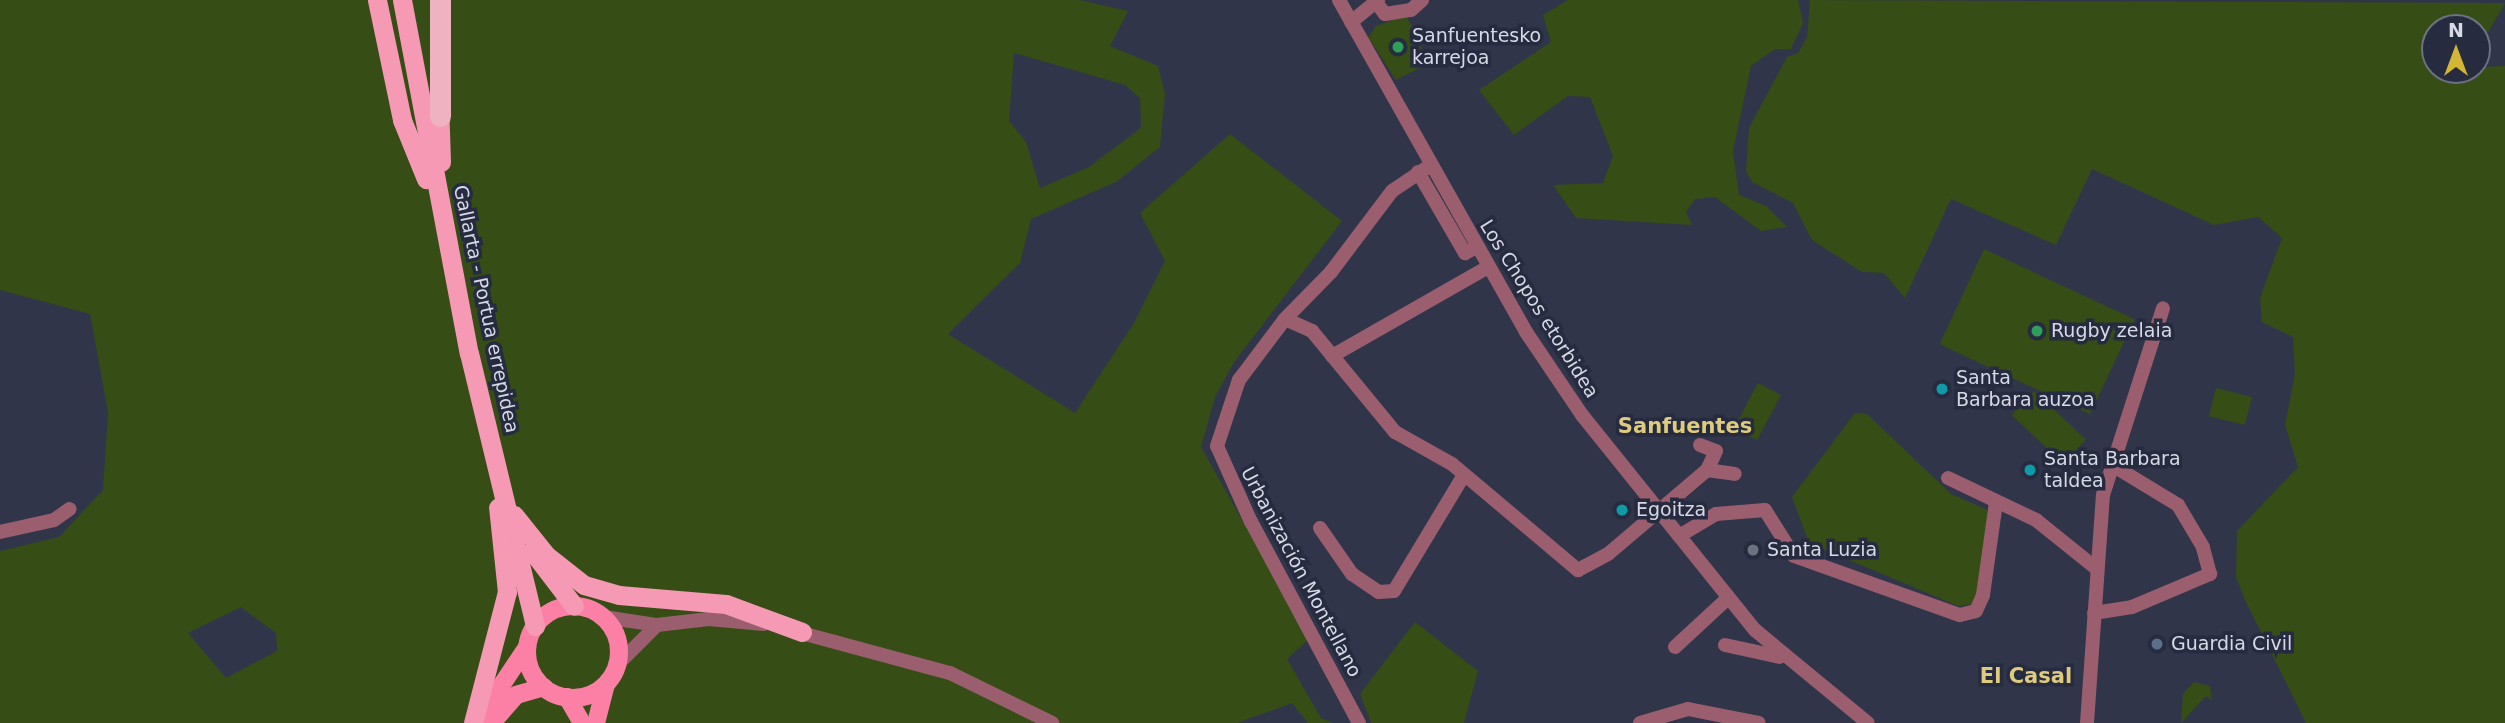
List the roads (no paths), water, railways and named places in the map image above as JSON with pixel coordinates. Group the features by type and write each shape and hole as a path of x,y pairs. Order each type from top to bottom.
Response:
{"highway":[{"path":"377,0 402,120 442,215"},
{"name":"Gallarta - Portua errepidea","path":"402,0 442,215 488,433 517,519 535,626"},
{"path":"429,0 440,116"},
{"path":"440,0 442,215"},
{"path":"475,723 507,592 488,433"},
{"path":"517,519 566,573 603,592 726,604 802,632"},
{"name":"Gallarta - Portua errepidea","path":"517,519 544,570 574,606"}],"main road":[{"path":"475,723 527,646 535,626 552,611 574,606 604,617 617,639 618,664 606,684 596,723"},
{"path":"527,646 530,669 544,687 568,697 582,723"},
{"path":"568,697 606,684"},
{"path":"492,723 516,695 544,687"}],"street":[{"name":"Los Chopos etorbidea","path":"1339,0 1424,168 1477,247 1553,375 1728,598 1780,657 1868,723"},
{"path":"1351,22 1378,2 1385,13 1411,10 1422,0"},
{"name":"Urbanización Montellano","path":"1359,723 1251,523 1217,446 1239,380 1285,319 1331,272 1392,191 1424,168"},
{"path":"1332,356 1488,267"},
{"path":"2087,723 2097,569 2112,465 2163,308"},
{"path":"1285,319 1312,331 1395,432 1464,475 1578,570 1660,512 1707,470 1716,451 1700,445"},
{"path":"2094,613 2124,610 2210,574 2203,547 2178,505 2112,465"},
{"path":"1707,470 1735,474"},
{"path":"1320,528 1352,574 1379,592 1394,591 1464,475"},
{"path":"1948,478 2036,520 2097,569"},
{"path":"1679,536 1716,514 1765,510 1794,556 1960,615 1976,611 1983,595 1996,503"},
{"path":"0,532 54,520 70,509"},
{"path":"1675,648 1728,598"},
{"path":"604,617 657,625 726,619 802,632 950,673 1052,723"},
{"path":"618,664 657,625"},
{"path":"1725,645 1780,657"},
{"path":"1640,723 1688,709 1759,723"}],"place":[{"name":"Sanfuentesko karrejoa","path":"1398,47"},
{"name":"Rugby zelaia","path":"2037,331"},
{"name":"Santa Barbara auzoa","path":"1942,389"},
{"name":"Santa Barbara taldea","path":"2030,470"},
{"name":"Egoitza","path":"1622,510"},
{"name":"Santa Luzia","path":"1753,550"},
{"name":"Guardia Civil","path":"2157,644"}],"district":[{"name":"Sanfuentes","path":"1685,426"},
{"name":"El Casal","path":"2026,676"}]}
